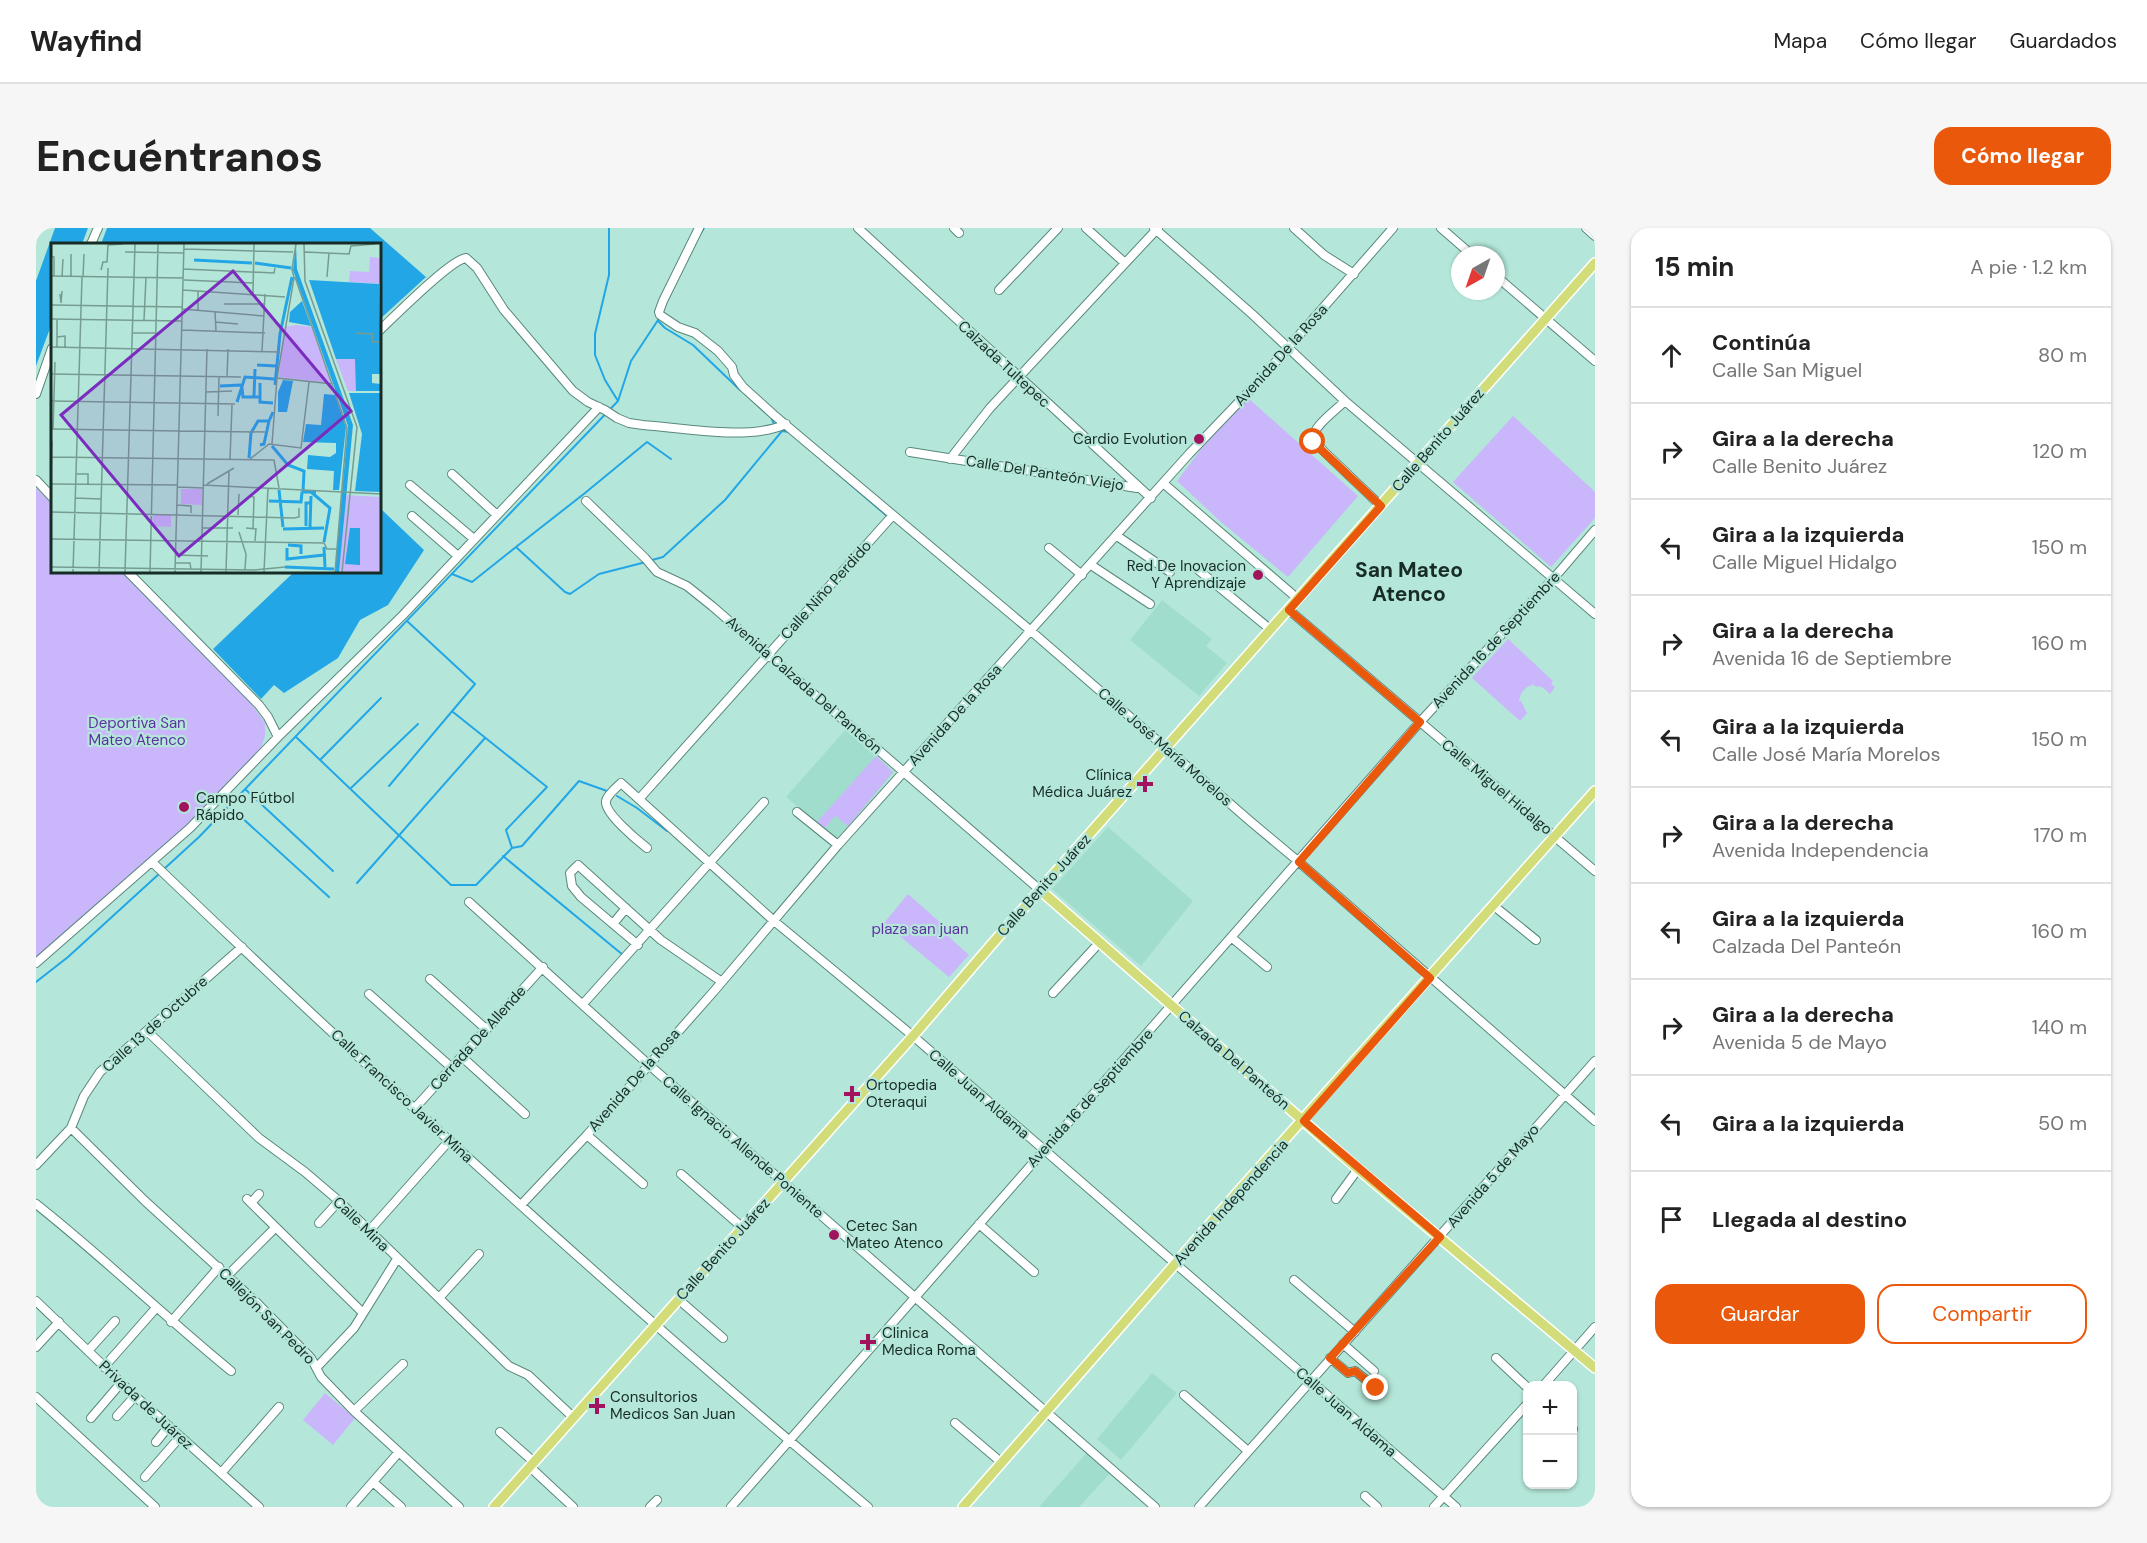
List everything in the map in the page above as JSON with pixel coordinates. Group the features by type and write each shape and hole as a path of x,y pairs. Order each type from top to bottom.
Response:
{"main road":[{"name":"Calle Benito Juárez","path":"494,1507 1595,263"},
{"name":"Avenida Independencia","path":"963,1507 1595,791"},
{"name":"Calzada Del Panteón","path":"1040,890 1358,1169 1595,1368"}],"street":[{"path":"91,243 98,228"},
{"name":"Calle José María Morelos","path":"699,228 668,289 659,314 671,323 695,333 718,351 732,367 734,375 743,387 1167,748 1595,1121"},
{"name":"Calzada Tultepec","path":"858,228 1151,498"},
{"path":"999,290 1058,228"},
{"path":"1086,228 1125,263"},
{"path":"950,459 990,408 1156,228 1345,400 1595,614"},
{"path":"1294,228 1324,255 1354,274"},
{"name":"Avenida De la Rosa","path":"521,1205 587,1135 722,982 838,845 1163,483 1288,348 1393,228"},
{"path":"1441,228 1462,246"},
{"path":"1586,228 1595,236"},
{"path":"381,329 437,278 460,259 466,258 477,268 504,310 573,392 617,418 643,425 753,433 771,430 786,424"},
{"path":"1505,284 1595,361"},
{"path":"36,394 51,351"},
{"path":"1345,400 1317,429 1311,437 1312,440 1381,506"},
{"path":"36,963 155,865 278,737 403,615 556,450 602,409"},
{"name":"Calle Del Panteón Viejo","path":"910,452 1139,488"},
{"path":"452,474 497,515"},
{"path":"36,480 51,496"},
{"path":"1163,483 1298,599"},
{"path":"410,485 474,539"},
{"name":"Avenida Calzada Del Panteón","path":"586,501 645,558 652,568 661,575 673,578 687,586 1040,890"},
{"name":"Calle Niño Perdido","path":"640,798 893,515"},
{"path":"411,516 458,556"},
{"name":"Avenida 16 de Septiembre","path":"731,1507 1420,722 1554,578 1595,530"},
{"path":"1117,536 1170,572"},
{"path":"1049,548 1082,575"},
{"path":"1091,565 1150,604"},
{"path":"1196,568 1271,630"},
{"path":"130,573 260,705 278,737"},
{"name":"Calle Miguel Hidalgo","path":"1289,610 1595,871"},
{"name":"Calle Juan Aldama","path":"647,849 613,815 606,802 621,783 774,921 913,1036 1456,1507"},
{"path":"583,1005 764,802"},
{"path":"797,812 838,845"},
{"name":"Calle Francisco Javier Mina","path":"155,865 449,1141 789,1441 868,1507"},
{"path":"638,945 581,897 572,886 570,873 578,865 677,953 722,982"},
{"name":"Calle Ignacio Allende Poniente","path":"469,902 648,1064 1155,1507"},
{"path":"1494,906 1536,940"},
{"path":"613,924 626,908"},
{"path":"1231,937 1266,967"},
{"path":"1053,993 1100,942"},
{"name":"Calle 13 de Octubre","path":"36,1165 71,1128 92,1083 100,1072 242,947"},
{"name":"Cerrada De Allende","path":"414,1109 543,967"},
{"path":"430,980 486,1029"},
{"path":"369,994 452,1068"},
{"name":"Calle Mina","path":"147,1031 259,1138 339,1201 509,1366 528,1375 574,1418"},
{"path":"462,1057 525,1114"},
{"name":"Avenida 5 de Mayo","path":"1199,1507 1595,1060"},
{"name":"Callejón San Pedro","path":"71,1128 145,1201 257,1303 317,1367 321,1377 354,1411 459,1507"},
{"path":"587,1135 643,1184"},
{"path":"369,1231 449,1141"},
{"path":"1336,1199 1358,1169"},
{"path":"681,1174 742,1228"},
{"path":"259,1194 249,1201 362,1312"},
{"path":"319,1223 339,1201"},
{"path":"36,1204 75,1235 171,1322 231,1371"},
{"path":"979,1224 1034,1272"},
{"path":"227,1276 275,1228"},
{"path":"439,1298 479,1254"},
{"path":"317,1367 354,1328 397,1259"},
{"path":"171,1322 219,1267"},
{"path":"1294,1280 1355,1332"},
{"path":"678,1299 723,1338"},
{"name":"Privada de Juárez","path":"36,1301 135,1396 259,1507"},
{"path":"104,1366 156,1308"},
{"path":"88,1351 115,1321"},
{"path":"36,1347 59,1322"},
{"path":"1547,1381 1595,1328"},
{"path":"1343,1344 1374,1371"},
{"path":"1330,1358 1348,1373 1355,1371 1376,1388"},
{"path":"1496,1358 1523,1384"},
{"path":"354,1411 403,1364"},
{"path":"91,1418 121,1383"},
{"path":"1184,1395 1248,1451"},
{"path":"117,1416 135,1396"},
{"path":"36,1397 155,1507"},
{"path":"1434,1507 1523,1406"},
{"path":"222,1472 279,1407"},
{"path":"955,1423 1002,1463"},
{"path":"156,1442 169,1426"},
{"path":"500,1432 573,1507"},
{"path":"145,1477 180,1437"},
{"path":"351,1507 399,1452"},
{"path":"373,1482 401,1507"},
{"path":"1365,1496 1377,1507"},
{"path":"650,1507 657,1500"}],"shaded area":[{"path":"1162,600 1212,639 1206,646 1227,663 1199,696 1130,640"},
{"path":"846,729 894,772 837,840 786,797"},
{"path":"1108,827 1193,901 1141,966 1052,889"},
{"path":"1152,1373 1177,1393 1121,1460 1097,1439"},
{"path":"1090,1449 1114,1469 1079,1507 1039,1507"}],"green space":[{"path":"1248,398 1358,496 1288,577 1221,522 1177,481 1202,448"},
{"path":"1513,416 1595,492 1595,518 1551,567 1453,482"},
{"name":"Deportiva San Mateo Atenco","path":"36,488 51,503 51,573 123,573 247,698 265,723 265,736 260,751 178,835 36,959"},
{"path":"1508,639 1553,681 1551,684 1555,687 1550,694 1534,684 1524,690 1519,701 1527,713 1520,721 1472,678"},
{"path":"876,756 893,772 848,826 835,816 825,828 817,822"},
{"name":"plaza san juan","path":"908,894 951,932 948,936 969,955 949,977 884,923"},
{"path":"325,1393 355,1418 333,1445 303,1420"}],"water":[{"path":"55,228 88,228 82,243 51,243 51,326 36,366 36,281"},
{"path":"107,228 370,228 426,277 381,318 381,243 101,243"},
{"path":"381,509 424,550 388,605 360,620 338,658 284,693 274,685 261,699 213,649 293,573 381,573"}],"waterway":[{"path":"609,228 609,275 595,334 595,355 605,380 618,401"},
{"path":"699,236 704,228"},
{"path":"164,869 199,837 618,401 631,361 660,317"},
{"path":"658,321 665,328 693,345 740,390"},
{"path":"758,406 771,417 775,426"},
{"path":"652,560 663,557 725,500 782,431 789,432"},
{"path":"516,547 647,442 671,459"},
{"path":"830,467 887,516"},
{"path":"452,574 472,582 516,547 570,594 599,574 646,562"},
{"path":"389,786 475,684 407,621"},
{"path":"320,760 381,698"},
{"path":"453,712 547,787 506,830 512,848"},
{"path":"351,788 418,724"},
{"path":"296,737 451,885 476,885 512,848 522,846 579,781 607,791"},
{"path":"357,883 485,738"},
{"path":"245,789 333,871"},
{"path":"617,796 667,831"},
{"path":"229,806 329,897"},
{"path":"503,856 623,955"},
{"path":"36,982 68,957 160,873"}],"place":[{"name":"Cardio Evolution","path":"1199,439"},
{"name":"Red De Inovacion Y Aprendizaje","path":"1258,575"},
{"name":"Clínica Médica Juárez","path":"1145,784"},
{"name":"Campo Fútbol Rápido","path":"184,807"},
{"name":"Ortopedia Oteraqui","path":"852,1094"},
{"name":"Cetec San Mateo Atenco","path":"834,1235"},
{"name":"Clinica Medica Roma","path":"868,1342"},
{"name":"Consultorios Medicos San Juan","path":"597,1406"}],"district":[{"name":"San Mateo Atenco","path":"1409,582"}],"route":[{"path":"1313,442 1381,506 1289,610 1420,722 1299,862 1430,978 1304,1121 1440,1237 1330,1358 1348,1373 1355,1371 1376,1388"}]}
